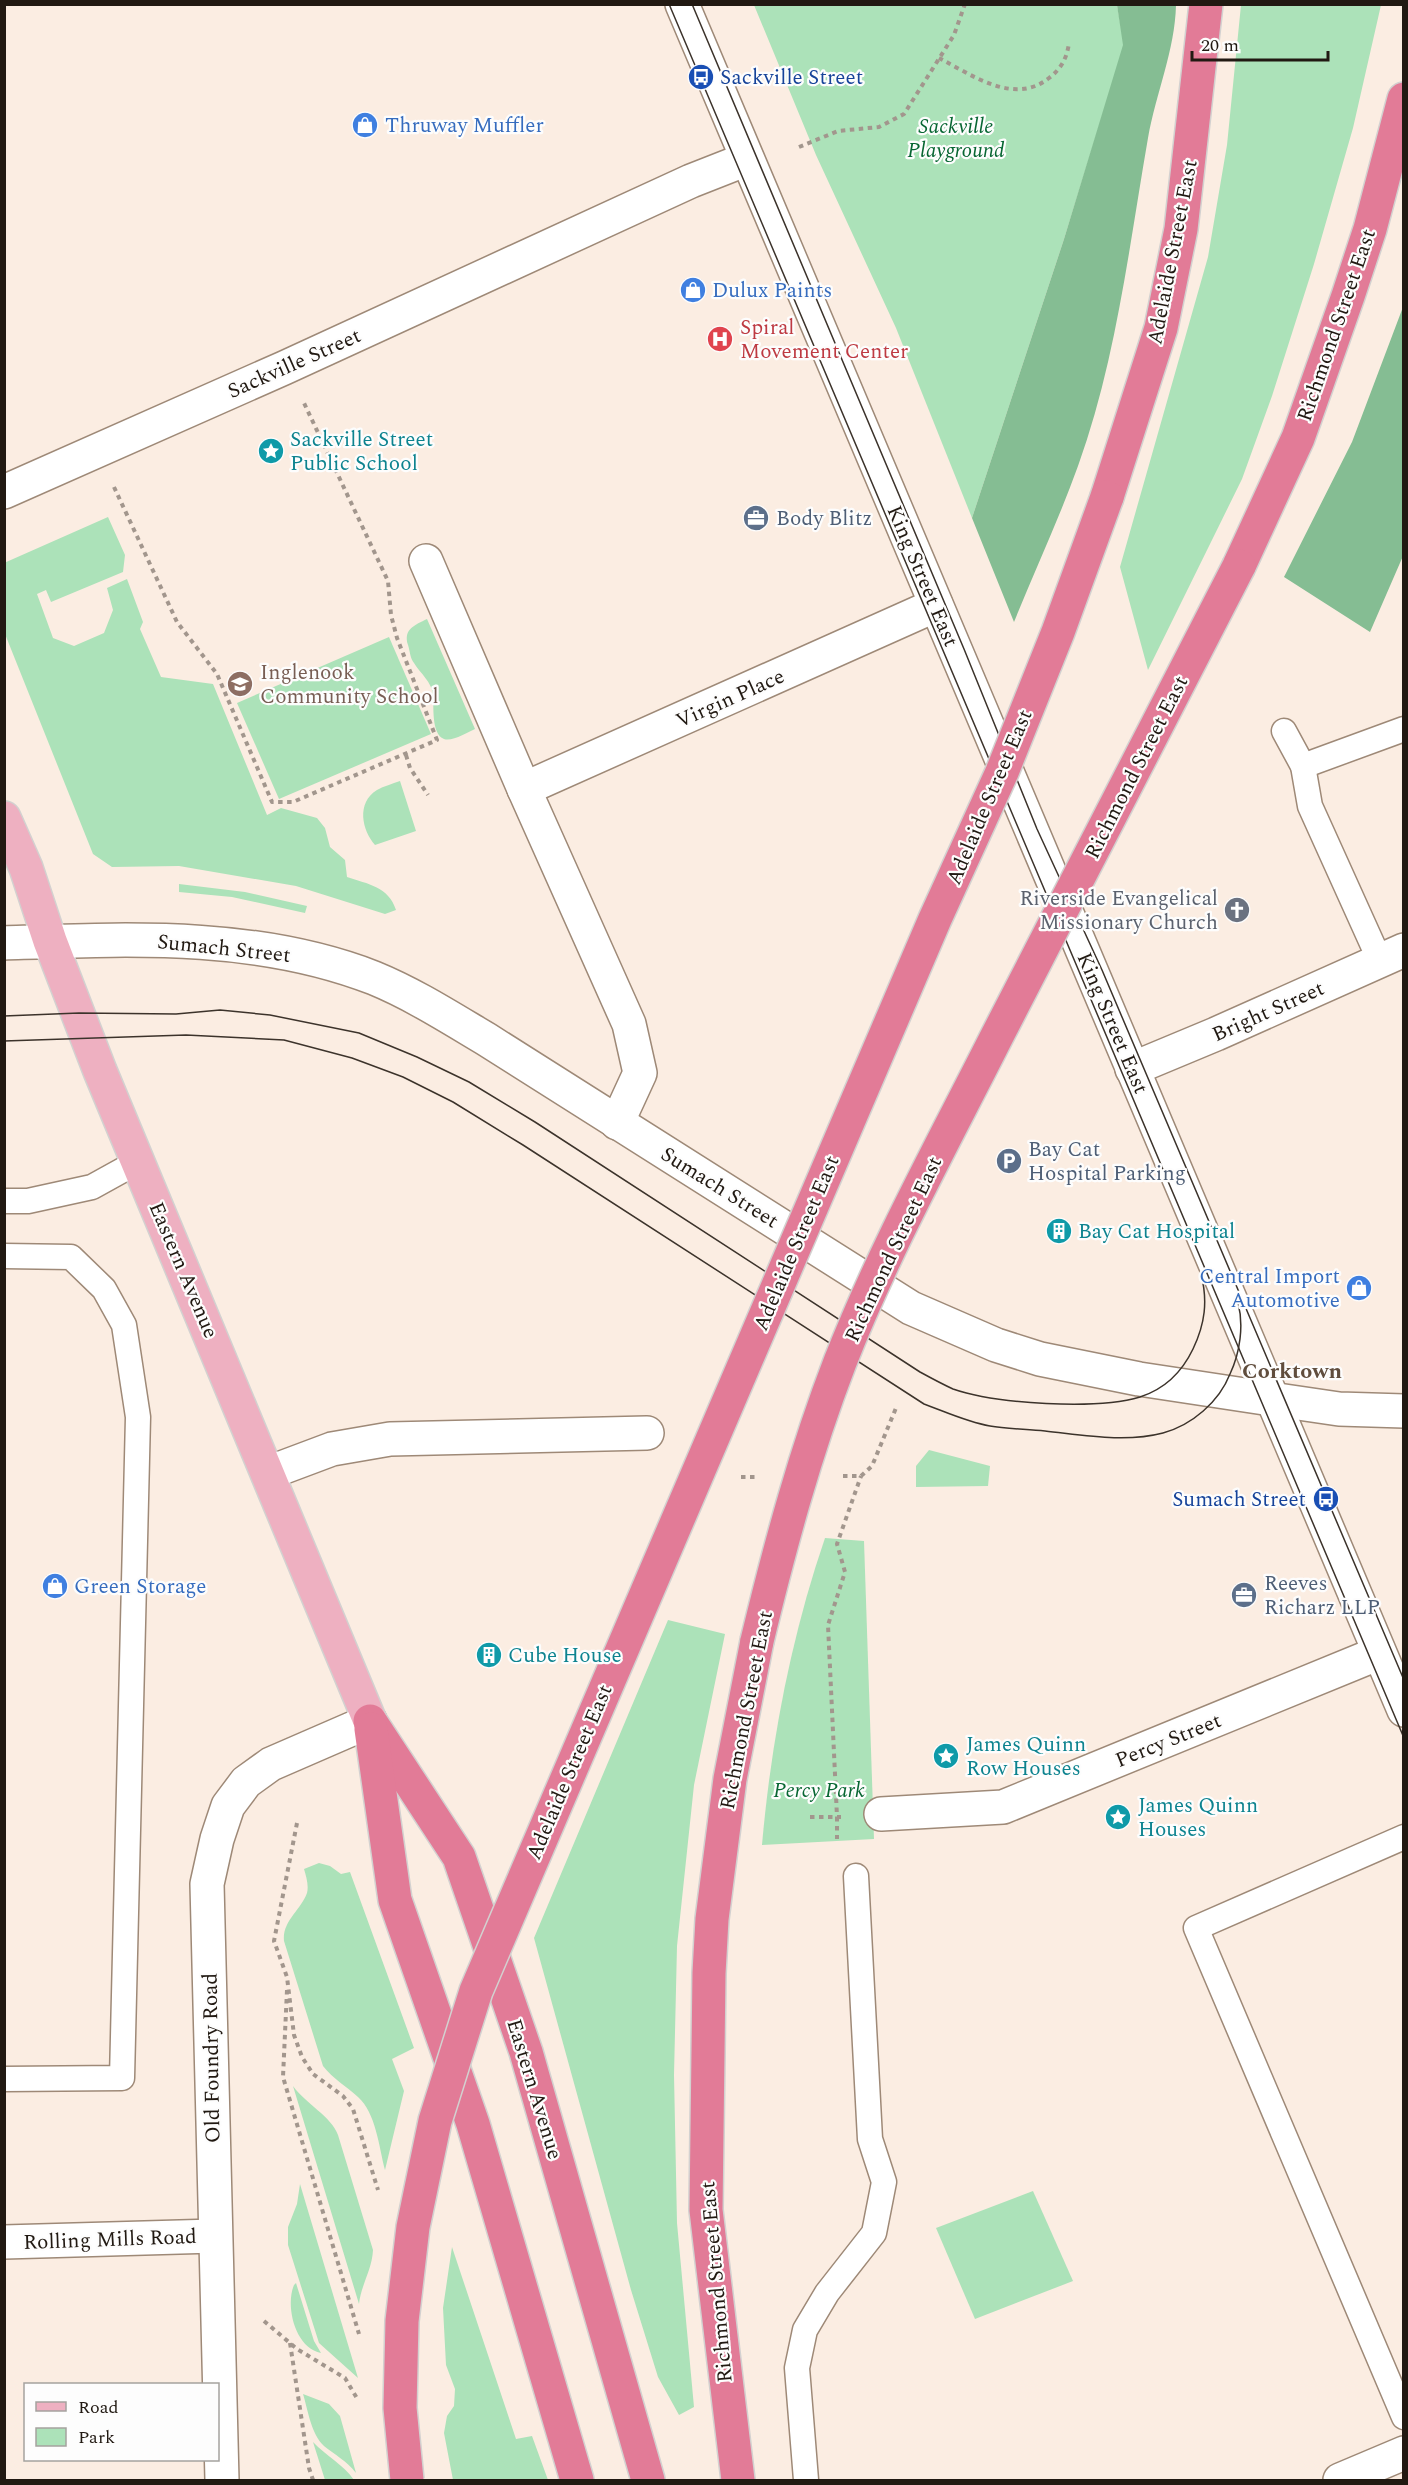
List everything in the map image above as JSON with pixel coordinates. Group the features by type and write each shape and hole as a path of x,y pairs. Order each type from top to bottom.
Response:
{"highway":[{"name":"Adelaide Street East","path":"407,2481 400,2408 402,2321 413,2227 435,2121 476,1991 926,940 1002,772 1058,632 1107,497 1164,317 1182,218 1206,4"},
{"name":"Richmond Street East","path":"738,2481 706,2210 709,1973 712,1919 730,1779 757,1641 780,1548 840,1362 872,1286 946,1136 1239,566 1298,438 1370,229 1404,99"},
{"name":"Eastern Avenue","path":"370,1721 459,1857 526,2052 648,2481"},
{"name":"Eastern Avenue","path":"370,1721 394,1900 473,2124 573,2470"}],"main road":[{"name":"Eastern Avenue","path":"4,818 26,868 50,942 100,1071 370,1721"}],"street":[{"name":"King Street East","path":"682,4 1404,1710"},
{"name":"Sackville Street","path":"4,492 295,363 691,181 747,159"},
{"path":"426,561 524,789 629,1024 640,1073 617,1123"},
{"name":"Virgin Place","path":"524,789 936,605"},
{"name":"Sumach Street","path":"4,943 142,939 243,945 312,958 373,978 421,1000 911,1308 996,1345 1040,1359 1103,1372 1339,1409 1404,1411"},
{"name":"Bright Street","path":"1132,1069 1397,953"},
{"path":"268,1473 332,1449 390,1439 647,1433"},
{"name":"Percy Street","path":"881,1814 1003,1807 1379,1653"},
{"name":"Old Foundry Road","path":"222,2481 207,1884 217,1839 228,1806 246,1782 271,1764 370,1721"},
{"name":"Rolling Mills Road","path":"4,2242 215,2236"},
{"path":"1358,2477 1404,2453"}],"lane":[{"path":"1304,766 1404,729"},
{"path":"1284,731 1304,766 1310,806 1397,953"},
{"path":"4,1201 28,1201 92,1187 139,1161"},
{"path":"4,1256 71,1257 104,1289 124,1325 138,1417 122,2078 4,2079"},
{"path":"1404,1837 1196,1928 1404,2417"},
{"path":"806,2481 797,2368 805,2330 827,2293 874,2233 884,2182 870,2139 856,1876"}],"path":[{"path":"800,147 838,131 879,127 904,114 954,35 965,4"},
{"path":"939,58 989,84 1005,89 1026,90 1040,85 1056,73 1068,56 1069,43"},
{"path":"109,477 177,622 217,674 272,802 293,802 437,740 397,638 391,615 388,581 301,397"},
{"path":"406,754 410,768 428,795"},
{"path":"837,1839 837,1781 828,1625 845,1572 837,1544 861,1476"},
{"path":"810,1817 881,1814"},
{"path":"297,1823 274,1941 287,1977 294,2035 302,2057 313,2074 343,2096 353,2109 379,2194"},
{"path":"287,1977 283,2077 353,2321 363,2343"},
{"path":"264,2321 297,2349 345,2378 364,2409"},
{"path":"290,2343 309,2468 313,2481"}],"green space":[{"name":"Sackville Playground","path":"754,5 1117,5 1124,45 1064,239 972,518 896,328 816,155"},
{"path":"1117,5 1176,5 1175,22 1169,55 1151,121 1120,304 1102,386 1071,486 1014,622 972,518 1064,239 1123,45"},
{"path":"1241,5 1381,5 1353,128 1314,264 1272,396 1242,479 1148,670 1120,567 1208,257 1227,145"},
{"path":"1403,307 1403,556 1370,632 1284,577 1352,442"},
{"path":"108,517 125,555 123,572 51,602 46,590 37,594 53,638 74,646 104,633 113,610 107,588 127,579 143,622 140,629 161,677 213,684 267,815 281,808 317,818 325,828 330,847 345,860 347,877 370,884 383,891 393,902 396,910 385,914 296,886 179,866 112,867 93,854 5,634 4,563"},
{"path":"427,619 475,729 447,740 437,732 432,690 411,657 407,640 411,628"},
{"path":"389,637 431,734 279,799 237,703"},
{"path":"400,781 416,831 375,845 364,824 366,802 377,790"},
{"path":"179,884 245,892 307,906 305,913 232,897 179,892"},
{"path":"929,1450 990,1466 988,1486 916,1487 916,1466"},
{"name":"Percy Park","path":"825,1538 864,1541 874,1839 762,1845 777,1729 792,1651"},
{"path":"668,1620 725,1634 694,1785 677,1946 674,2075 677,2223 694,2407 679,2415 658,2377 631,2290 534,1938"},
{"path":"319,1863 330,1866 341,1874 350,1872 414,2048 392,2059 404,2091 385,2170 369,2112 358,2097 323,2066 284,1941 286,1927 307,1893 304,1869"},
{"path":"293,2086 335,2128 373,2250 359,2304"},
{"path":"300,2184 358,2378 319,2343 288,2245 288,2227 297,2204"},
{"path":"1033,2191 1073,2281 975,2319 936,2228"},
{"path":"452,2247 516,2439 532,2436 548,2480 453,2480 444,2433 447,2416 454,2406 455,2389 446,2365 443,2308"},
{"path":"296,2283 314,2341 321,2353 312,2350 305,2343 294,2325 291,2304"},
{"path":"303,2394 329,2404 340,2416 356,2473 320,2441 313,2428"},
{"path":"313,2442 345,2469 354,2480 325,2480"}],"tram line":[{"path":"669,4 1404,1738"},
{"path":"692,4 964,649 1037,829 1102,970 1404,1680"},
{"path":"4,1016 79,1013 176,1014 220,1010 270,1015 359,1033 469,1082 535,1122 920,1372 953,1389 972,1394 1046,1404 1121,1401 1149,1394 1172,1379 1189,1357 1197,1340 1203,1321 1205,1303 1201,1274"},
{"path":"4,1041 186,1035 284,1040 352,1058 403,1077 453,1102 523,1145 924,1404 981,1424 1119,1438 1149,1436 1174,1429 1203,1411 1212,1403 1225,1384 1233,1366 1240,1339 1241,1320 1238,1303"}],"place":[{"name":"Sackville Street","path":"701,77"},
{"name":"Thruway Muffler","path":"365,125"},
{"name":"Dulux Paints","path":"693,290"},
{"name":"Spiral Movement Center","path":"720,339"},
{"name":"Sackville Street Public School","path":"271,451"},
{"name":"Body Blitz","path":"756,518"},
{"name":"Inglenook Community School","path":"240,684"},
{"name":"Riverside Evangelical Missionary Church","path":"1237,910"},
{"name":"Bay Cat Hospital Parking","path":"1009,1161"},
{"name":"Bay Cat Hospital","path":"1059,1231"},
{"name":"Central Import Automotive","path":"1359,1288"},
{"name":"Sumach Street","path":"1326,1499"},
{"name":"Green Storage","path":"55,1586"},
{"name":"Reeves Richarz LLP","path":"1244,1595"},
{"name":"Cube House","path":"489,1655"},
{"name":"James Quinn Row Houses","path":"946,1756"},
{"name":"James Quinn Houses","path":"1118,1817"}],"district":[{"name":"Corktown","path":"1292,1370"}]}
